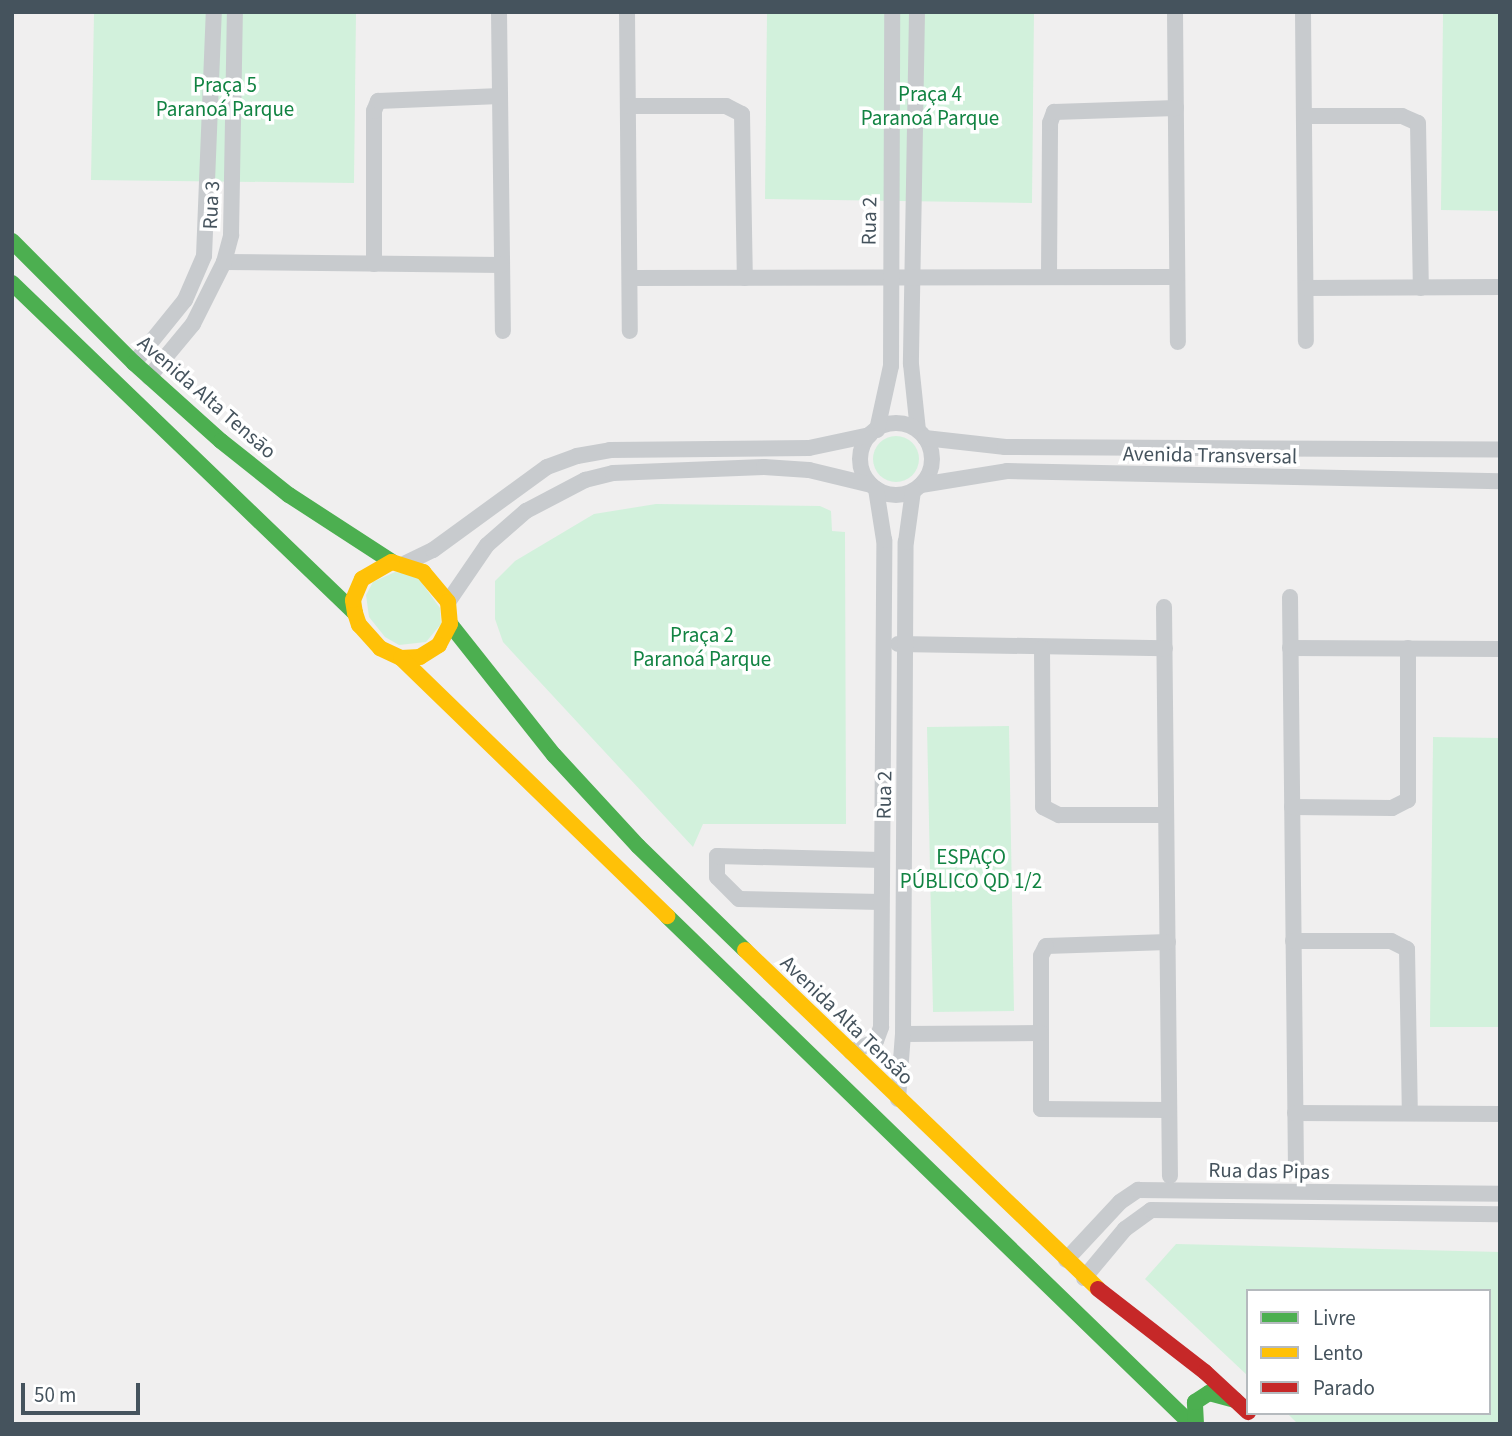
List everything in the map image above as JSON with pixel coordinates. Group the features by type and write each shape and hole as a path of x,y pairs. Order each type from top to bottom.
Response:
{"street":[{"name":"Rua 3","path":"134,363 185,300 204,256 214,12"},
{"name":"Rua 3","path":"149,376 193,324 225,262 233,202 235,12"},
{"path":"499,12 503,331"},
{"path":"627,12 630,331"},
{"name":"Rua 2","path":"874,432 891,366 889,277 892,12"},
{"path":"917,12 911,364 921,434 932,467 917,488"},
{"path":"1175,12 1178,342"},
{"path":"1303,12 1306,341"},
{"path":"374,264 374,111 378,101 391,97 500,96"},
{"path":"628,106 726,106 742,114 744,278"},
{"path":"1049,275 1050,123 1054,112 1176,108"},
{"path":"1304,116 1402,116 1418,124 1421,288"},
{"name":"Avenida Alta Tensāo","path":"12,241 134,363 289,495 399,562"},
{"path":"225,262 502,265"},
{"path":"629,278 1049,275 1177,277"},
{"path":"12,283 355,613"},
{"path":"1306,288 1500,287"},
{"name":"Avenida Transversal","path":"399,562 433,550 547,467 577,456 610,450 809,448 897,424 921,434 1005,447 1500,450"},
{"path":"874,432 861,466 874,487"},
{"name":"Avenida Transversal","path":"448,602 487,545 526,511 585,480 614,473 764,467 809,470 894,495 1007,471 1500,481"},
{"name":"Rua 2","path":"851,1052 876,1041 881,1032 884,540 874,487"},
{"name":"Rua 2","path":"898,1099 903,1034 906,542 917,488"},
{"path":"401,658 430,652 450,624 448,602 432,580 399,562 362,579 354,600 359,625 380,648 401,658 1194,1424"},
{"path":"1290,597 1296,1166"},
{"path":"1164,607 1170,1176"},
{"name":"Avenida Alta Tensão","path":"450,624 554,755 638,846 1084,1278 1246,1409"},
{"path":"884,639 906,647 1165,648"},
{"path":"1042,648 1043,807 1059,815 1166,815"},
{"path":"1290,648 1500,649"},
{"path":"1292,807 1392,808 1408,800 1408,648"},
{"path":"881,902 739,899 716,877 716,856 882,860"},
{"path":"1293,941 1391,941 1407,948 1410,1113"},
{"path":"1168,942 1046,946 1041,956 1041,1109 1169,1110"},
{"path":"903,1034 1041,1032"},
{"path":"1295,1113 1500,1114"},
{"name":"Rua das Pipas","path":"1066,1260 1119,1202 1138,1190 1500,1194"},
{"name":"Rua das Pipas","path":"1084,1278 1125,1229 1151,1210 1500,1214"},
{"path":"1194,1424 1195,1402 1209,1393 1235,1400"}],"green space":[{"name":"Praça 5 Paranoá Parque","path":"94,12 356,12 354,183 91,180"},
{"name":"Praça 4 Paranoá Parque","path":"767,12 1034,12 1032,203 765,199"},
{"path":"1443,12 1500,12 1500,211 1441,210"},
{"path":"896,436 912,443 919,459 912,475 896,482 880,475 873,459 880,443"},
{"name":"Praça 2 Paranoá Parque","path":"656,504 820,506 831,511 832,531 845,532 846,824 703,824 693,847 503,642 495,619 495,581 515,561 594,514"},
{"path":"395,572 416,575 440,608 441,624 426,642 399,645 385,637 369,617 366,595 373,582"},
{"name":"ESPAÇO PÚBLICO QD 1/2","path":"1009,726 1014,1011 933,1012 927,727"},
{"path":"1433,737 1500,738 1500,1027 1430,1027"},
{"path":"1176,1244 1500,1252 1500,1424 1298,1424 1289,1415 1491,1415 1491,1289 1246,1289 1246,1374 1145,1279"}],"traffic: fast":[{"path":"12,241 134,363 221,441 289,495 392,562"},
{"path":"12,283 355,613"},
{"path":"450,624 554,755 638,846 745,950"},
{"path":"667,916 1191,1424"},
{"path":"1196,1424 1195,1402 1209,1393 1235,1400"}],"traffic: slow":[{"path":"392,562 423,572 448,602 450,624 439,645 420,657 401,658 380,648 359,625 355,613 353,600 362,579 392,562"},
{"path":"401,658 667,916"},
{"path":"745,950 1098,1289"}],"traffic: jam":[{"path":"1098,1289 1205,1372 1246,1410"}]}
